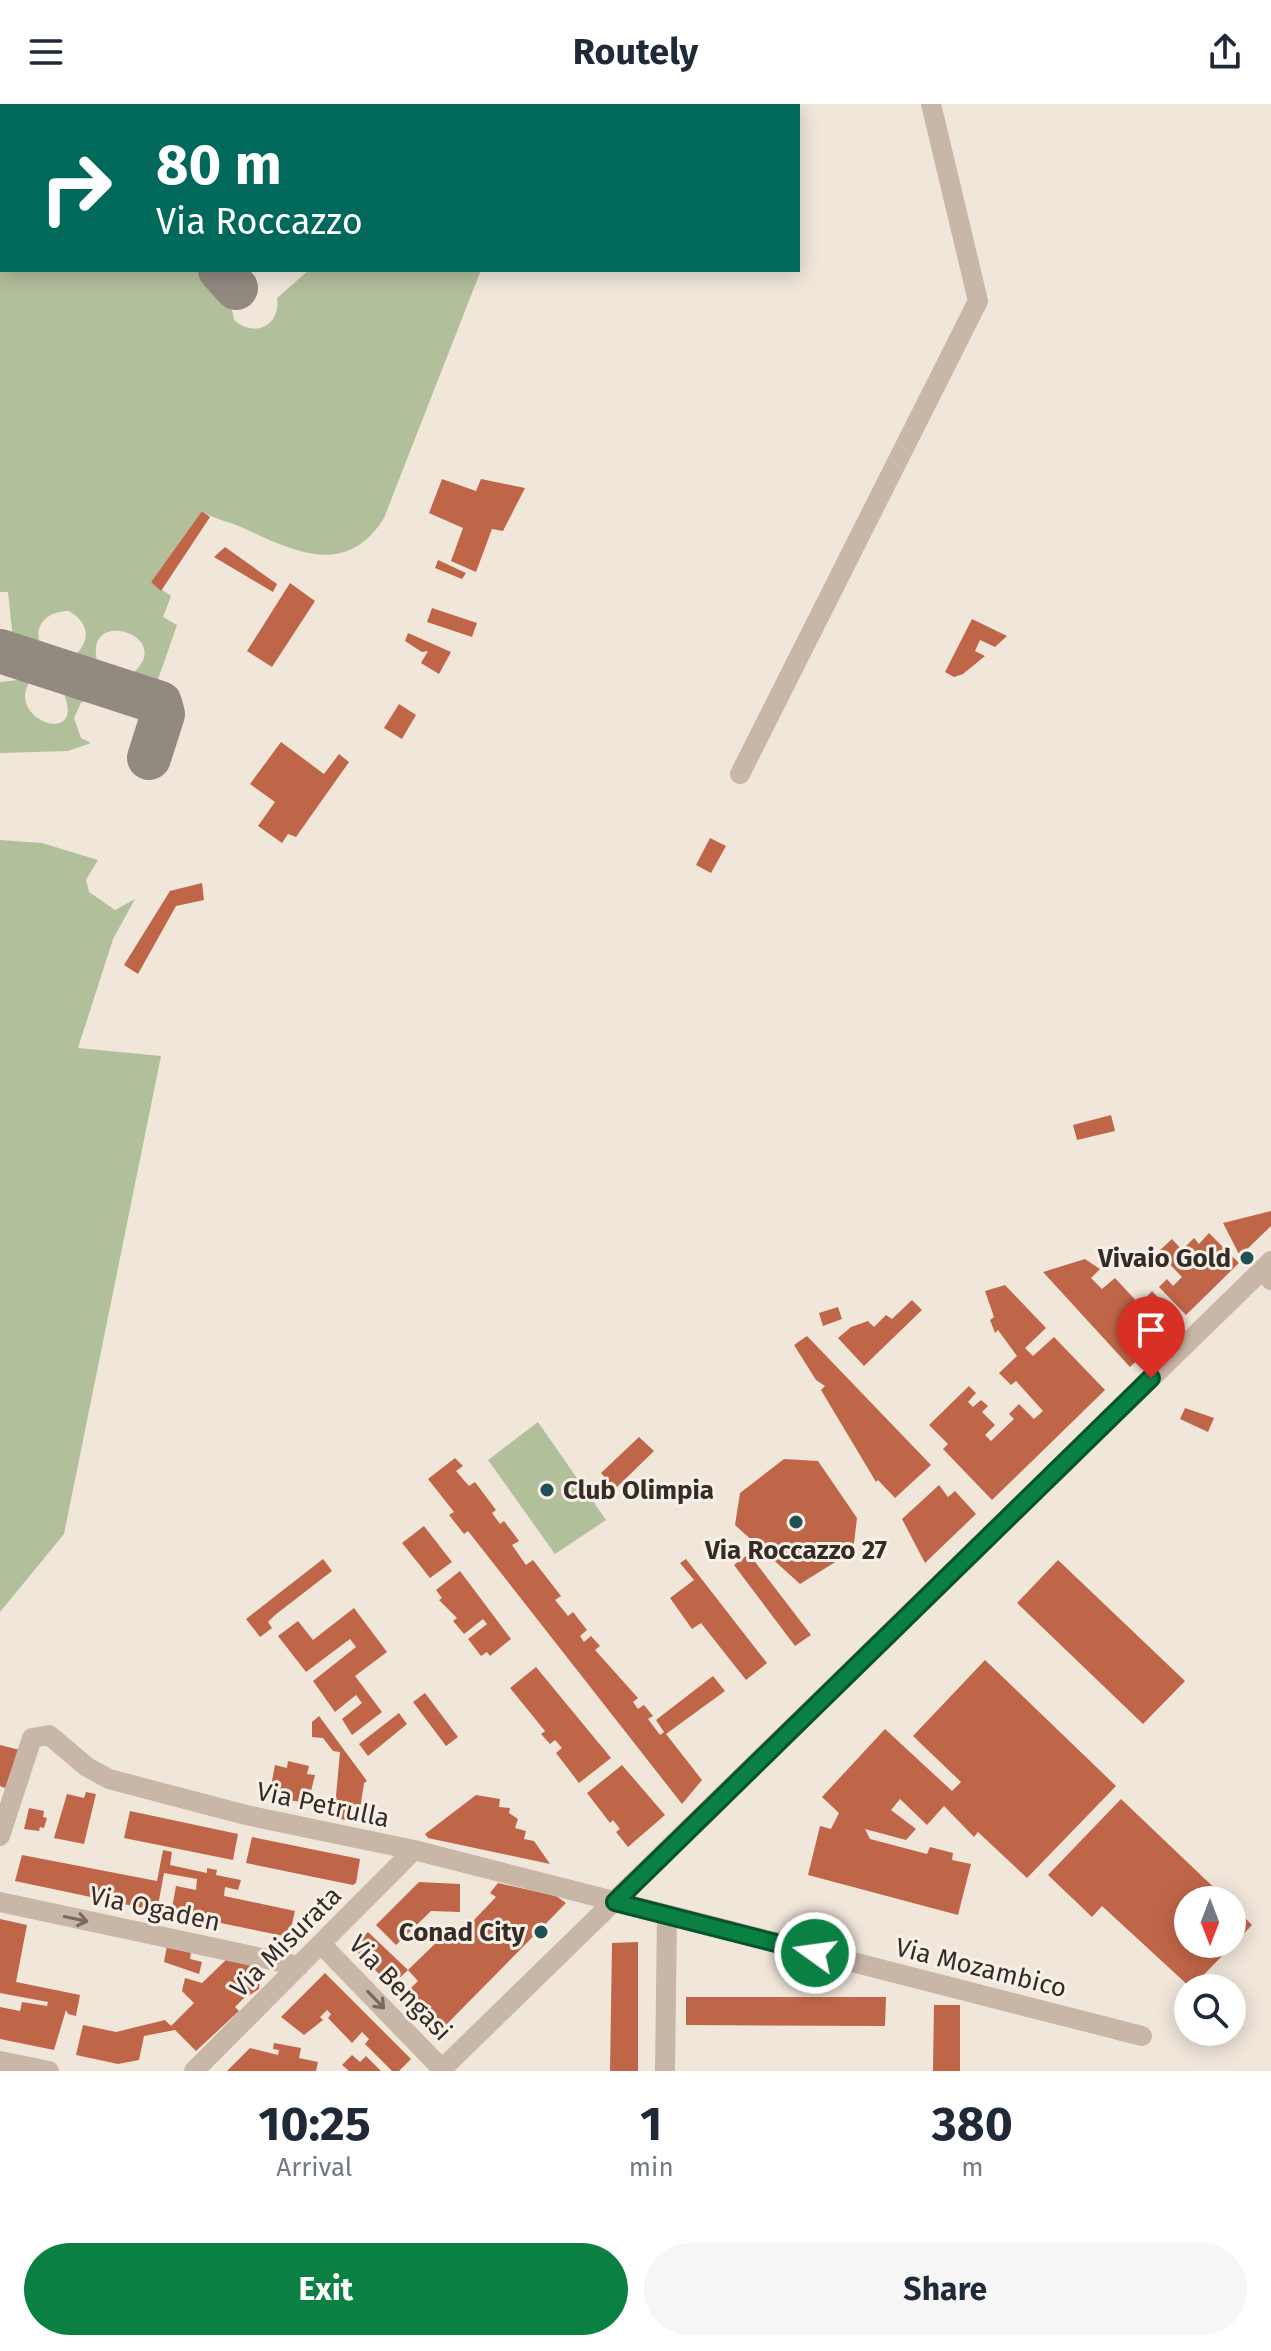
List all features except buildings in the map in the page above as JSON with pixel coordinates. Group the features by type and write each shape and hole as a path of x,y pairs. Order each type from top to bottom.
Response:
{"street":[{"path":"740,774 978,301 931,104"},
{"path":"441,2070 1268,1270"},
{"name":"Via Petrulla","path":"0,1836 32,1738 49,1735 87,1767 109,1779 246,1815 414,1850 615,1902"},
{"name":"Via Misurata","path":"194,2071 414,1850"},
{"name":"Via Ogaden","path":"0,1902 299,1966"},
{"name":"Via Mozambico","path":"615,1902 1142,2036"},
{"path":"665,2071 667,1915"},
{"name":"Via Bengasi","path":"321,1944 441,2070"},
{"path":"0,2061 49,2071"}],"green space":[{"path":"0,272 207,272 230,300 234,320 257,328 270,322 275,316 277,298 307,272 480,272 384,518 369,537 353,549 336,554 318,554 280,544 202,511 151,582 171,596 163,617 177,625 156,685 128,677 142,662 144,649 138,639 126,632 113,631 102,635 96,647 99,667 71,658 82,646 86,633 81,621 69,611 54,614 43,621 38,633 42,648 13,639 8,592 0,592"},
{"path":"17,675 32,679 25,693 27,706 35,716 46,722 57,724 65,720 68,708 62,689 91,697 81,703 74,718 81,738 91,743 68,751 0,753 0,682 18,680"},
{"path":"0,840 42,843 98,860 86,880 89,892 115,910 135,899 113,939 78,1048 161,1056 64,1534 0,1612"},
{"name":"Club Olimpia","path":"538,1422 606,1520 555,1554 488,1460"}],"taxiway":[{"path":"222,272 236,288"},
{"path":"0,651 160,703 163,714 149,758"}],"place":[{"name":"Vivaio Gold","path":"1247,1258"},
{"name":"Club Olimpia","path":"547,1490"},
{"name":"Via Roccazzo 27","path":"796,1522"},
{"name":"Conad City","path":"541,1932"}],"route":[{"path":"815,1953 615,1902 1151,1378"}]}
